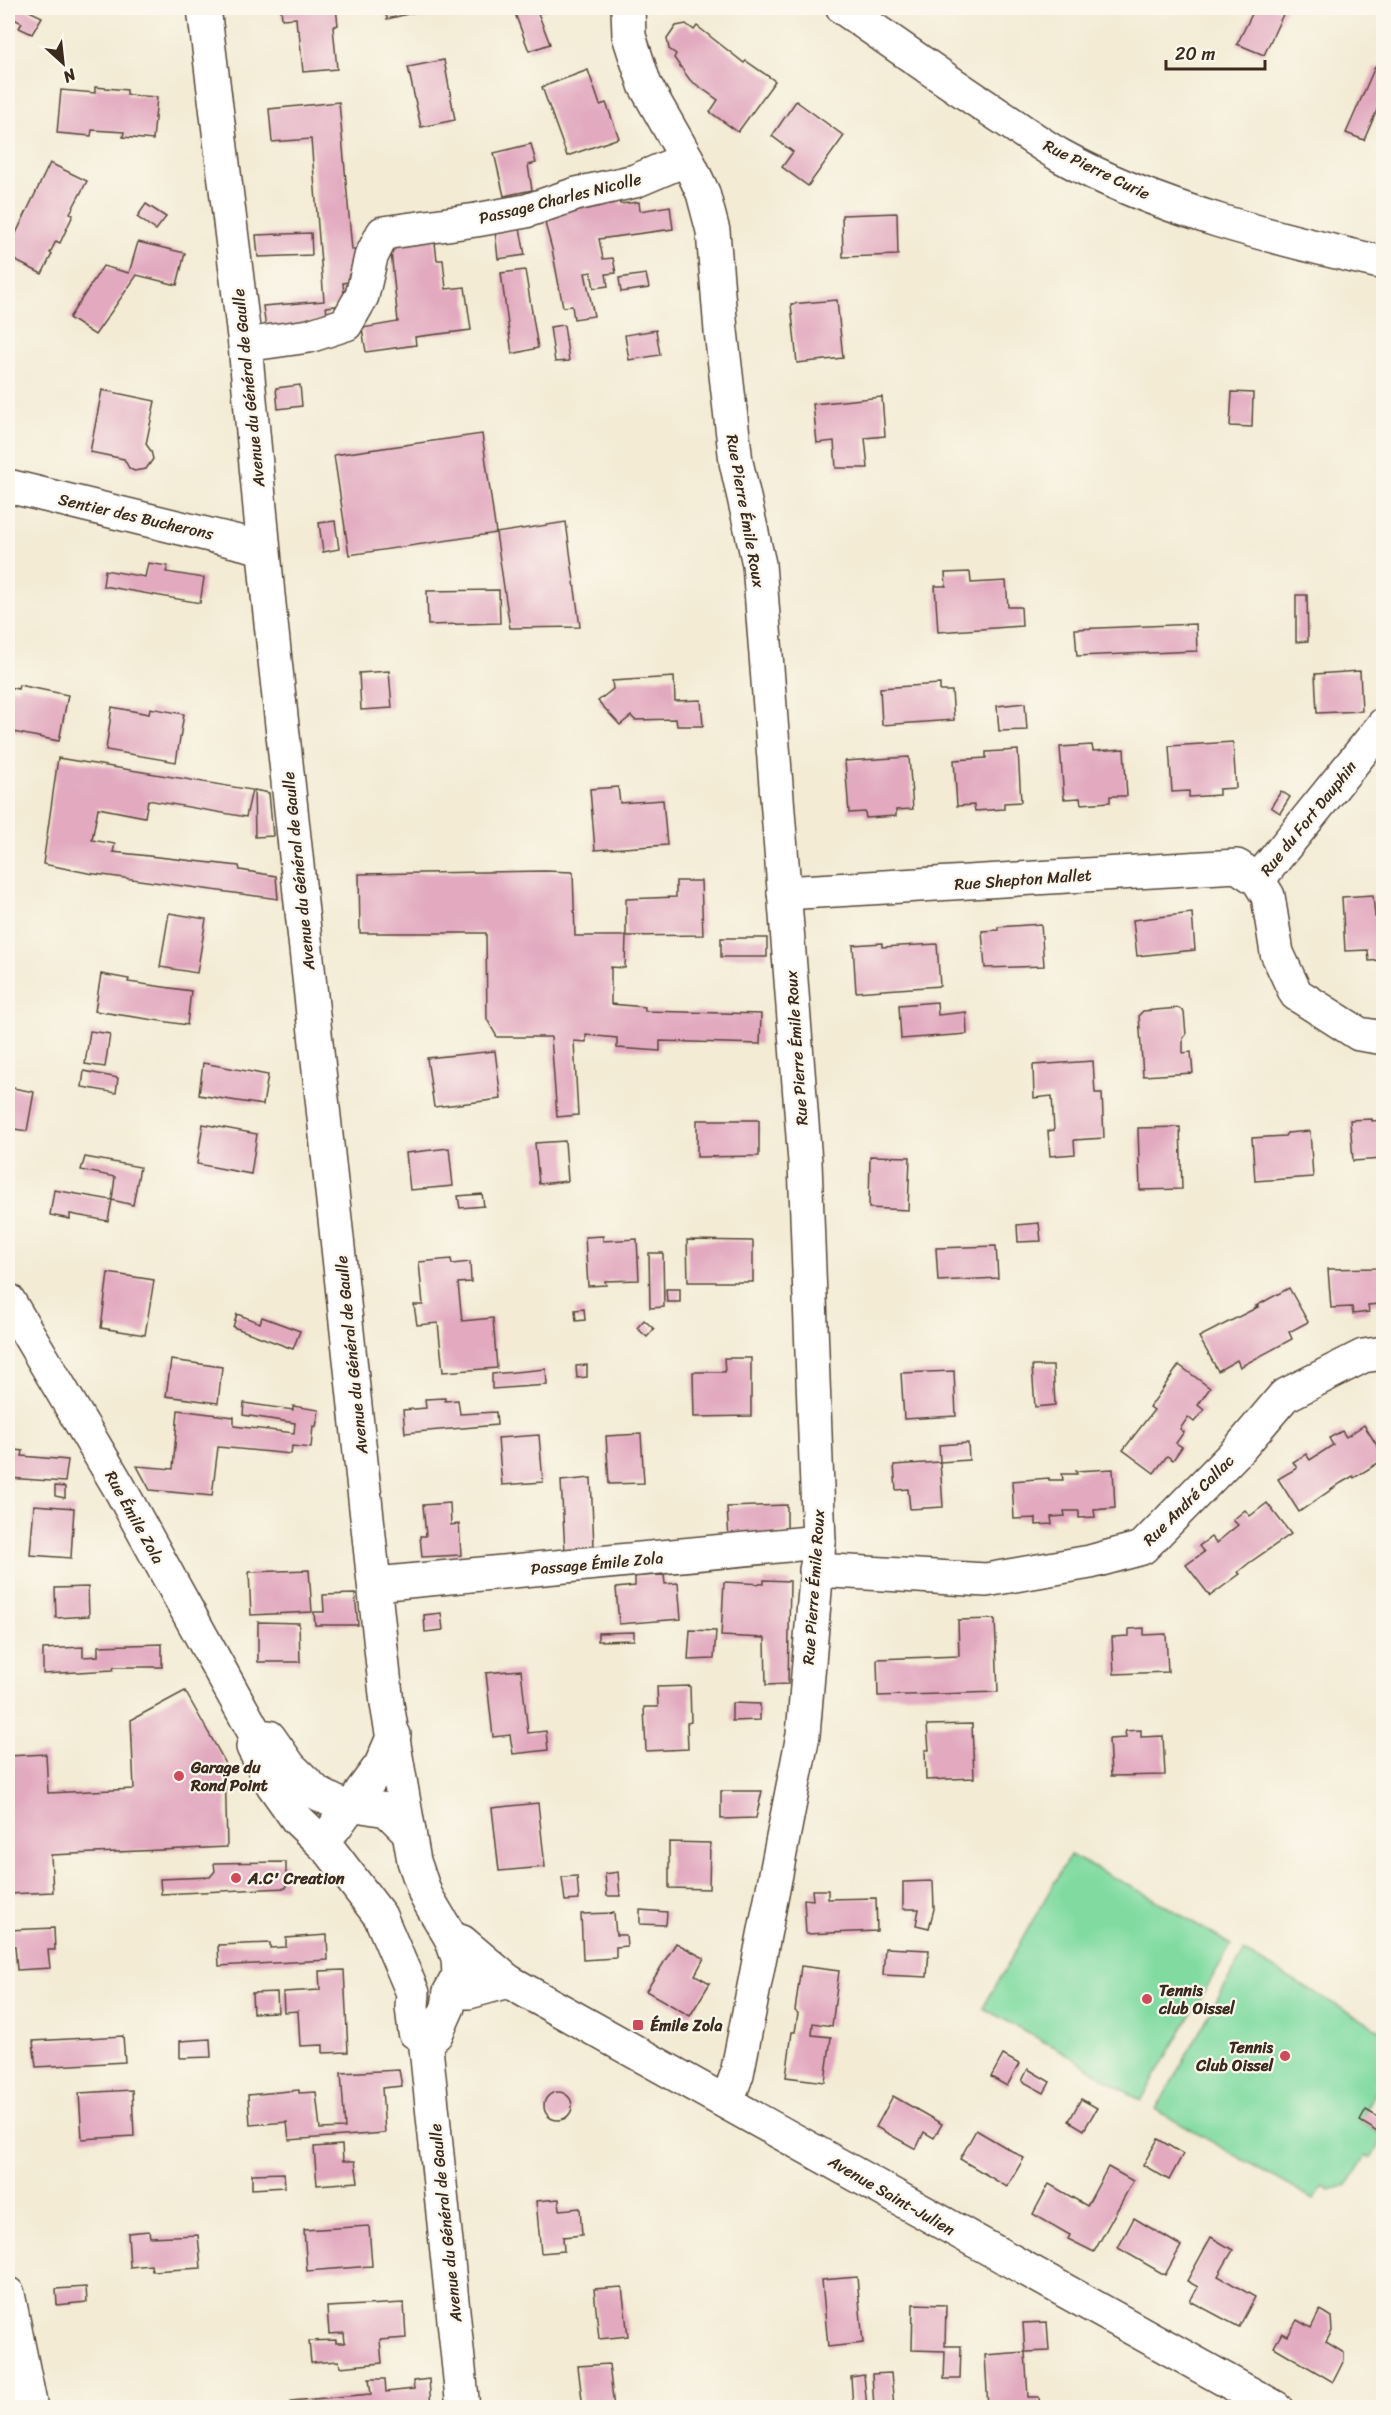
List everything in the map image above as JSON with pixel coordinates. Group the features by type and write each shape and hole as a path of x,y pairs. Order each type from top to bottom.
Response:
{"street":[{"name":"Avenue du Général de Gaulle","path":"204,8 245,345 263,548 376,1584 387,1704 414,1861 426,1896 451,1938 458,1958 459,1975 450,1992 448,2007 436,2034 425,2038"},
{"name":"Rue Pierre Émile Roux","path":"628,8 629,36 645,85 687,159 703,194 713,231 721,331 736,462 759,564 805,1162 817,1556 803,1735 737,2074 727,2102"},
{"name":"Rue Pierre Curie","path":"843,8 1061,155 1129,189 1200,214 1312,247 1383,263"},
{"name":"Passage Charles Nicolle","path":"245,345 309,336 346,324 362,296 370,257 382,233 526,211 576,194 635,181 687,159"},
{"name":"Sentier des Bucherons","path":"8,486 263,548"},
{"name":"Rue du Fort Dauphin","path":"1383,724 1258,880 1268,896 1277,953 1296,994 1359,1034 1383,1038"},
{"name":"Rue Shepton Mallet","path":"784,893 1237,866 1258,880"},
{"name":"Rue Émile Zola","path":"8,1300 119,1487 257,1737"},
{"name":"Rue André Callac","path":"817,1556 986,1580 1090,1562 1142,1548 1240,1448 1284,1396 1363,1356 1383,1353"},
{"name":"Passage Émile Zola","path":"376,1584 817,1556"},
{"path":"332,1852 335,1827 381,1765 394,1735"},
{"name":"Rue Émile Zola","path":"257,1737 269,1737 290,1767 317,1793 352,1807"},
{"name":"Rue Émile Zola","path":"257,1737 253,1747 273,1785 297,1819 332,1852"},
{"path":"352,1807 387,1810 409,1832"},
{"name":"Avenue du Général de Gaulle","path":"332,1852 380,1916 413,1993 415,2032 425,2038"},
{"name":"Avenue Saint-Julien","path":"451,1938 462,1942 508,1981 1276,2408"},
{"path":"413,1993 440,1998 450,1992 469,1992 508,1981"},
{"name":"Avenue du Général de Gaulle","path":"425,2038 463,2408"},
{"path":"8,2294 31,2408"}],"green space":[{"path":"1070,1855 1151,1897 1231,1945 1141,2101 1063,2052 983,2008"},
{"name":"Tennis Club Oissel","path":"1244,1952 1383,2032 1383,2079 1360,2121 1383,2136 1371,2158 1366,2155 1348,2185 1330,2190 1323,2186 1314,2200 1156,2110"}],"building":[{"path":"8,8 23,8 42,17 32,34 19,28 22,23 8,16"},
{"path":"281,8 336,8 338,25 333,27 337,69 303,72 296,18 282,19"},
{"path":"385,8 432,8 387,19"},
{"path":"513,8 551,8 538,13 550,44 529,51"},
{"path":"1255,8 1286,8 1264,55 1237,44"},
{"path":"686,24 694,30 697,26 744,63 746,61 775,81 738,132 710,112 718,100 690,80 674,58 676,54 669,49 667,39 676,26"},
{"path":"1383,59 1383,96 1364,140 1346,133 1375,67 1379,69"},
{"path":"444,60 455,120 421,127 408,67"},
{"path":"588,70 600,105 606,103 619,138 567,156 542,87"},
{"path":"95,87 127,90 127,95 157,97 153,140 123,137 124,132 92,130 91,136 57,133 61,90 95,93"},
{"path":"796,101 844,136 808,186 782,167 793,152 772,136"},
{"path":"339,102 352,250 359,250 355,281 343,283 345,305 326,307 328,320 266,329 263,306 324,301 311,139 272,142 269,109"},
{"path":"531,144 536,163 528,165 532,190 504,196 494,153"},
{"path":"50,163 87,181 70,213 73,215 60,243 56,241 42,274 8,257 8,250"},
{"path":"618,194 620,204 639,202 640,211 670,206 673,229 599,239 603,259 613,258 616,273 606,274 608,286 594,288 591,272 585,273 594,316 574,319 572,306 563,307 542,212"},
{"path":"146,204 166,217 156,230 137,217"},
{"path":"897,213 898,255 843,257 842,215"},
{"path":"520,228 525,255 498,259 495,231"},
{"path":"311,233 312,255 258,257 256,235"},
{"path":"434,234 437,260 443,260 446,289 465,287 471,330 415,337 416,345 366,352 362,328 398,322 390,241"},
{"path":"138,242 185,253 177,285 137,275 95,335 69,318 103,266 129,273"},
{"path":"525,270 538,348 512,354 501,273"},
{"path":"646,274 649,288 621,292 619,278"},
{"path":"837,300 843,358 797,363 791,304"},
{"path":"564,325 569,361 555,362 550,327"},
{"path":"656,330 660,355 629,360 625,335"},
{"path":"300,385 302,406 278,409 276,388"},
{"path":"102,390 155,401 146,444 153,459 146,469 134,471 129,468 124,459 90,452"},
{"path":"1232,392 1253,393 1252,427 1230,426"},
{"path":"882,397 885,436 865,438 868,468 836,468 834,441 817,443 813,404"},
{"path":"482,434 496,533 349,555 334,455"},
{"path":"335,521 339,549 323,552 319,523"},
{"path":"566,522 580,627 510,628 496,533"},
{"path":"148,563 168,566 166,572 204,578 200,603 103,586 105,570 145,577"},
{"path":"970,572 971,583 1006,581 1008,607 1021,607 1022,626 938,632 935,586 946,586 945,573"},
{"path":"499,590 500,623 428,625 427,591"},
{"path":"1296,595 1307,595 1308,641 1296,642"},
{"path":"8,598 13,599 9,626 8,626"},
{"path":"1196,624 1197,651 1077,656 1075,629"},
{"path":"389,671 392,708 361,710 359,673"},
{"path":"1360,671 1362,711 1317,713 1315,674"},
{"path":"674,677 675,701 701,700 703,726 677,726 676,719 635,720 631,716 620,725 598,701 613,689 612,681"},
{"path":"940,684 940,691 952,691 954,720 882,725 880,688"},
{"path":"19,685 68,695 59,741 8,731 8,687 18,689"},
{"path":"1025,703 1027,730 999,731 997,706"},
{"path":"112,707 149,714 150,708 184,714 176,762 106,750"},
{"path":"1233,742 1236,788 1219,789 1219,795 1189,797 1189,791 1172,792 1169,746"},
{"path":"1092,745 1093,751 1124,749 1127,796 1110,796 1110,802 1081,804 1080,798 1064,799 1060,747"},
{"path":"1018,750 1021,802 1004,803 1004,809 975,811 974,805 957,806 954,760 986,758 986,752"},
{"path":"909,757 913,809 896,810 896,816 866,818 865,812 849,813 845,761"},
{"path":"58,758 252,790 246,817 148,800 145,817 98,808 92,840 115,844 113,852 239,866 240,870 276,876 278,899 88,873 43,864"},
{"path":"618,787 620,803 663,800 667,845 595,850 590,789"},
{"path":"254,790 269,793 273,836 255,837"},
{"path":"1281,791 1290,797 1280,813 1271,807"},
{"path":"573,872 575,936 626,936 625,968 611,967 611,1004 645,1007 645,1011 761,1014 760,1044 660,1041 660,1051 617,1048 617,1038 586,1035 586,1042 574,1041 578,1115 557,1117 551,1037 497,1037 487,1019 486,933 360,933 359,874"},
{"path":"676,881 701,881 703,935 626,936 626,899 676,897"},
{"path":"1373,895 1375,917 1383,916 1383,960 1369,961 1368,950 1345,951 1342,897"},
{"path":"169,913 206,919 197,973 160,967"},
{"path":"1192,913 1195,950 1137,956 1133,920"},
{"path":"1041,924 1044,966 985,968 982,931 998,930 998,927"},
{"path":"721,938 767,938 767,957 721,957"},
{"path":"882,943 882,947 937,944 940,986 856,992 853,945"},
{"path":"101,974 129,979 128,982 191,991 187,1025 95,1011"},
{"path":"937,1002 938,1015 966,1012 967,1034 901,1039 899,1005"},
{"path":"1179,1008 1184,1012 1186,1035 1183,1038 1183,1053 1191,1052 1193,1073 1143,1076 1139,1015 1143,1011"},
{"path":"90,1031 110,1034 105,1067 85,1064"},
{"path":"495,1051 501,1099 434,1107 427,1058"},
{"path":"1093,1061 1095,1093 1102,1093 1104,1138 1074,1140 1075,1154 1050,1156 1048,1131 1054,1130 1052,1096 1034,1098 1033,1065"},
{"path":"203,1063 268,1075 263,1105 199,1095"},
{"path":"84,1071 118,1078 116,1093 82,1087"},
{"path":"8,1087 34,1092 27,1131 8,1128"},
{"path":"1372,1119 1372,1121 1383,1120 1383,1159 1353,1161 1350,1120"},
{"path":"697,1120 759,1120 759,1156 697,1157"},
{"path":"203,1124 257,1134 251,1174 197,1164"},
{"path":"1180,1127 1182,1189 1140,1190 1138,1128"},
{"path":"1310,1131 1313,1177 1255,1181 1252,1138 1285,1136 1287,1133"},
{"path":"565,1141 568,1181 539,1184 535,1143"},
{"path":"449,1148 453,1186 410,1190 406,1153"},
{"path":"870,1156 910,1157 908,1210 869,1208"},
{"path":"85,1157 140,1167 133,1205 112,1200 115,1177 81,1170"},
{"path":"54,1190 112,1200 108,1221 70,1214 70,1219 50,1215"},
{"path":"482,1194 484,1206 460,1208 458,1196"},
{"path":"1039,1223 1041,1241 1018,1242 1017,1225"},
{"path":"603,1236 603,1241 637,1239 639,1280 605,1281 606,1285 588,1286 585,1237"},
{"path":"687,1240 753,1241 753,1282 688,1282"},
{"path":"996,1246 998,1278 938,1281 936,1248"},
{"path":"649,1253 663,1253 664,1307 650,1308"},
{"path":"451,1259 452,1264 470,1262 471,1282 458,1283 462,1321 493,1318 497,1368 443,1372 438,1323 417,1325 414,1305 423,1305 419,1262"},
{"path":"1383,1262 1381,1304 1368,1305 1369,1312 1353,1314 1352,1307 1331,1308 1328,1269 1378,1268 1378,1263"},
{"path":"108,1273 154,1280 145,1335 101,1328"},
{"path":"1289,1288 1308,1322 1289,1332 1292,1339 1240,1367 1237,1360 1218,1371 1199,1337 1258,1307 1256,1306"},
{"path":"666,1289 680,1289 680,1302 667,1302"},
{"path":"584,1309 585,1320 576,1321 575,1310"},
{"path":"237,1314 260,1323 262,1317 300,1331 293,1349 233,1327"},
{"path":"644,1320 654,1329 647,1337 637,1328"},
{"path":"724,1358 751,1358 751,1416 694,1417 693,1372 725,1372"},
{"path":"171,1360 222,1367 218,1403 166,1396"},
{"path":"587,1365 587,1377 577,1378 576,1366"},
{"path":"1179,1365 1210,1388 1198,1405 1204,1410 1194,1422 1188,1417 1180,1429 1184,1432 1176,1443 1182,1447 1173,1460 1167,1456 1154,1473 1123,1450 1154,1410 1150,1407"},
{"path":"1032,1366 1053,1366 1055,1405 1035,1407"},
{"path":"546,1369 547,1385 492,1389 492,1374"},
{"path":"954,1371 956,1416 904,1419 901,1373"},
{"path":"445,1398 445,1401 458,1400 460,1414 496,1412 497,1425 405,1433 403,1410 426,1408 425,1399"},
{"path":"244,1403 293,1410 293,1406 319,1410 316,1427 313,1426 311,1448 292,1446 291,1454 218,1447 212,1496 150,1490 137,1466 173,1469 178,1410 234,1417 234,1426 294,1433 295,1423 243,1415"},
{"path":"1364,1425 1383,1455 1383,1460 1354,1478 1353,1476 1341,1483 1299,1512 1278,1479 1297,1468 1293,1462 1306,1454 1310,1460 1333,1445 1329,1438 1342,1431 1346,1437"},
{"path":"641,1434 644,1483 609,1484 606,1436"},
{"path":"539,1435 543,1482 502,1485 498,1438"},
{"path":"968,1443 969,1460 940,1462 939,1445"},
{"path":"8,1449 23,1451 22,1456 68,1460 65,1482 8,1478"},
{"path":"940,1462 943,1507 910,1509 908,1489 896,1490 894,1465"},
{"path":"1113,1469 1115,1508 1094,1510 1095,1517 1079,1518 1079,1511 1064,1511 1065,1516 1051,1517 1052,1524 1036,1525 1036,1518 1014,1519 1012,1481 1049,1478 1049,1480 1063,1480 1062,1474"},
{"path":"591,1478 594,1547 565,1551 561,1481"},
{"path":"55,1486 65,1487 65,1498 55,1496"},
{"path":"8,1495 12,1495 9,1531 8,1531"},
{"path":"450,1503 451,1525 459,1524 461,1555 422,1557 420,1536 426,1536 423,1505"},
{"path":"1267,1503 1291,1534 1249,1563 1238,1572 1240,1574 1210,1596 1186,1565 1204,1552 1199,1546 1211,1537 1216,1543 1238,1525 1233,1520 1245,1510 1250,1516"},
{"path":"34,1505 74,1508 71,1558 30,1555"},
{"path":"787,1505 787,1532 729,1540 727,1507"},
{"path":"309,1570 312,1612 251,1615 249,1572"},
{"path":"664,1575 665,1584 678,1583 681,1619 619,1624 616,1588 635,1586 635,1576"},
{"path":"764,1580 790,1581 788,1684 766,1685 765,1638 721,1636 724,1582 764,1584"},
{"path":"88,1587 89,1616 56,1618 55,1588"},
{"path":"355,1594 358,1625 315,1625 314,1612 324,1612 323,1595"},
{"path":"441,1613 443,1630 425,1632 424,1615"},
{"path":"995,1619 998,1692 878,1696 877,1659 959,1656 958,1620"},
{"path":"258,1622 299,1623 300,1662 258,1662"},
{"path":"1144,1628 1144,1635 1166,1634 1168,1672 1114,1674 1112,1637 1129,1636 1129,1629"},
{"path":"690,1630 716,1631 714,1659 688,1660"},
{"path":"634,1632 634,1640 598,1641 598,1633"},
{"path":"162,1644 162,1667 114,1667 113,1670 43,1674 43,1649 83,1647 83,1657 98,1656 98,1646"},
{"path":"521,1670 528,1733 546,1731 548,1750 513,1754 510,1735 493,1737 486,1673"},
{"path":"690,1686 691,1722 687,1723 688,1749 646,1751 644,1707 658,1707 657,1687"},
{"name":"Garage du Rond Point","path":"185,1691 225,1762 227,1847 51,1855 53,1892 8,1894 8,1756 46,1754 48,1793 134,1789 131,1720"},
{"path":"732,1703 760,1704 760,1720 732,1721"},
{"path":"972,1724 974,1778 926,1780 925,1750 929,1750 927,1725"},
{"path":"1141,1730 1141,1737 1163,1736 1165,1775 1111,1776 1109,1739 1126,1738 1125,1731"},
{"path":"721,1791 762,1791 756,1818 721,1819"},
{"path":"538,1803 545,1867 499,1871 492,1808"},
{"path":"669,1842 710,1843 709,1889 669,1888"},
{"name":"A.C' Creation","path":"286,1862 286,1888 161,1894 160,1879 210,1877 215,1871 214,1863"},
{"path":"618,1872 620,1896 607,1896 605,1874"},
{"path":"577,1876 579,1900 565,1901 562,1877"},
{"path":"933,1881 934,1909 929,1928 916,1925 919,1909 903,1909 903,1882"},
{"path":"812,1890 828,1890 828,1899 876,1898 877,1931 806,1934 804,1899 813,1900"},
{"path":"640,1910 667,1912 666,1925 640,1924"},
{"path":"614,1913 616,1935 626,1935 627,1946 616,1947 616,1958 583,1960 581,1914"},
{"path":"54,1928 55,1950 48,1950 50,1968 17,1970 15,1946 8,1946 8,1930"},
{"path":"327,1935 328,1960 219,1966 218,1945 270,1943 270,1948 286,1947 286,1938"},
{"path":"676,1943 704,1958 695,1975 710,1983 690,2016 646,1991"},
{"path":"885,1948 929,1950 927,1977 883,1975"},
{"path":"801,1966 839,1971 832,2026 813,2023 812,2035 831,2037 825,2082 786,2077 792,2032 795,2032 798,2013 795,2011"},
{"path":"344,1970 348,2052 323,2053 323,2045 300,2046 298,2011 284,2012 283,1992 320,1990 319,1971"},
{"path":"277,1992 278,2012 253,2013 252,1993"},
{"path":"123,2036 125,2062 36,2067 33,2041"},
{"path":"210,2039 211,2057 180,2058 180,2041"},
{"path":"1003,2055 1019,2064 1007,2086 991,2077"},
{"path":"1028,2069 1050,2082 1044,2093 1022,2081"},
{"path":"399,2070 402,2086 382,2088 385,2133 289,2140 287,2122 250,2125 248,2095 299,2090 299,2093 316,2092 320,2129 345,2128 341,2073"},
{"path":"132,2090 134,2136 82,2139 79,2093"},
{"path":"558,2092 568,2096 572,2106 568,2116 558,2120 548,2116 544,2106 548,2096"},
{"path":"893,2096 942,2124 934,2138 924,2132 916,2149 876,2127"},
{"path":"1081,2099 1097,2108 1084,2130 1069,2121"},
{"path":"1366,2110 1383,2120 1383,2135 1360,2121"},
{"path":"976,2130 1024,2158 1007,2187 960,2159"},
{"path":"1158,2139 1183,2154 1169,2180 1143,2165"},
{"path":"342,2145 343,2161 355,2161 358,2182 317,2185 314,2147"},
{"path":"1108,2167 1133,2181 1094,2252 1068,2239 1070,2235 1033,2214 1049,2184 1087,2206"},
{"path":"284,2173 285,2187 252,2189 252,2174"},
{"path":"559,2199 560,2210 580,2208 582,2235 563,2237 564,2251 541,2253 536,2201"},
{"path":"1134,2218 1181,2246 1165,2275 1118,2248"},
{"path":"369,2226 372,2266 307,2271 304,2230"},
{"path":"149,2231 150,2237 198,2235 201,2268 152,2271 151,2265 130,2267 128,2233"},
{"path":"1211,2237 1233,2250 1218,2276 1255,2297 1239,2327 1190,2301 1198,2287 1187,2281"},
{"path":"857,2277 863,2343 828,2347 822,2280"},
{"path":"86,2287 87,2302 57,2305 56,2289"},
{"path":"622,2287 628,2336 599,2339 594,2289"},
{"path":"404,2303 406,2338 380,2340 382,2363 340,2367 339,2361 311,2363 309,2341 336,2340 336,2343 345,2343 344,2333 329,2334 327,2307"},
{"path":"913,2304 946,2305 945,2346 961,2346 960,2379 944,2379 945,2351 912,2350"},
{"path":"1320,2310 1331,2317 1332,2331 1326,2342 1344,2353 1344,2360 1333,2382 1274,2347 1282,2333 1288,2336 1297,2320 1311,2328"},
{"path":"1047,2322 1049,2351 1025,2352 1023,2323"},
{"path":"1025,2352 1028,2397 1039,2397 1040,2408 988,2408 985,2355"},
{"path":"609,2364 614,2408 583,2408 578,2366"},
{"path":"891,2373 894,2408 874,2408 872,2374"},
{"path":"864,2375 867,2408 853,2408 851,2377"},
{"path":"369,2379 385,2379 386,2392 414,2389 413,2381 429,2379 431,2408 291,2408 291,2401 371,2394"}],"place":[{"name":"Garage du Rond Point","path":"179,1776"},
{"name":"A.C' Creation","path":"236,1878"},
{"name":"Tennis club Oissel","path":"1147,1999"},
{"name":"Émile Zola","path":"638,2025"},
{"name":"Tennis Club Oissel","path":"1285,2056"}]}
